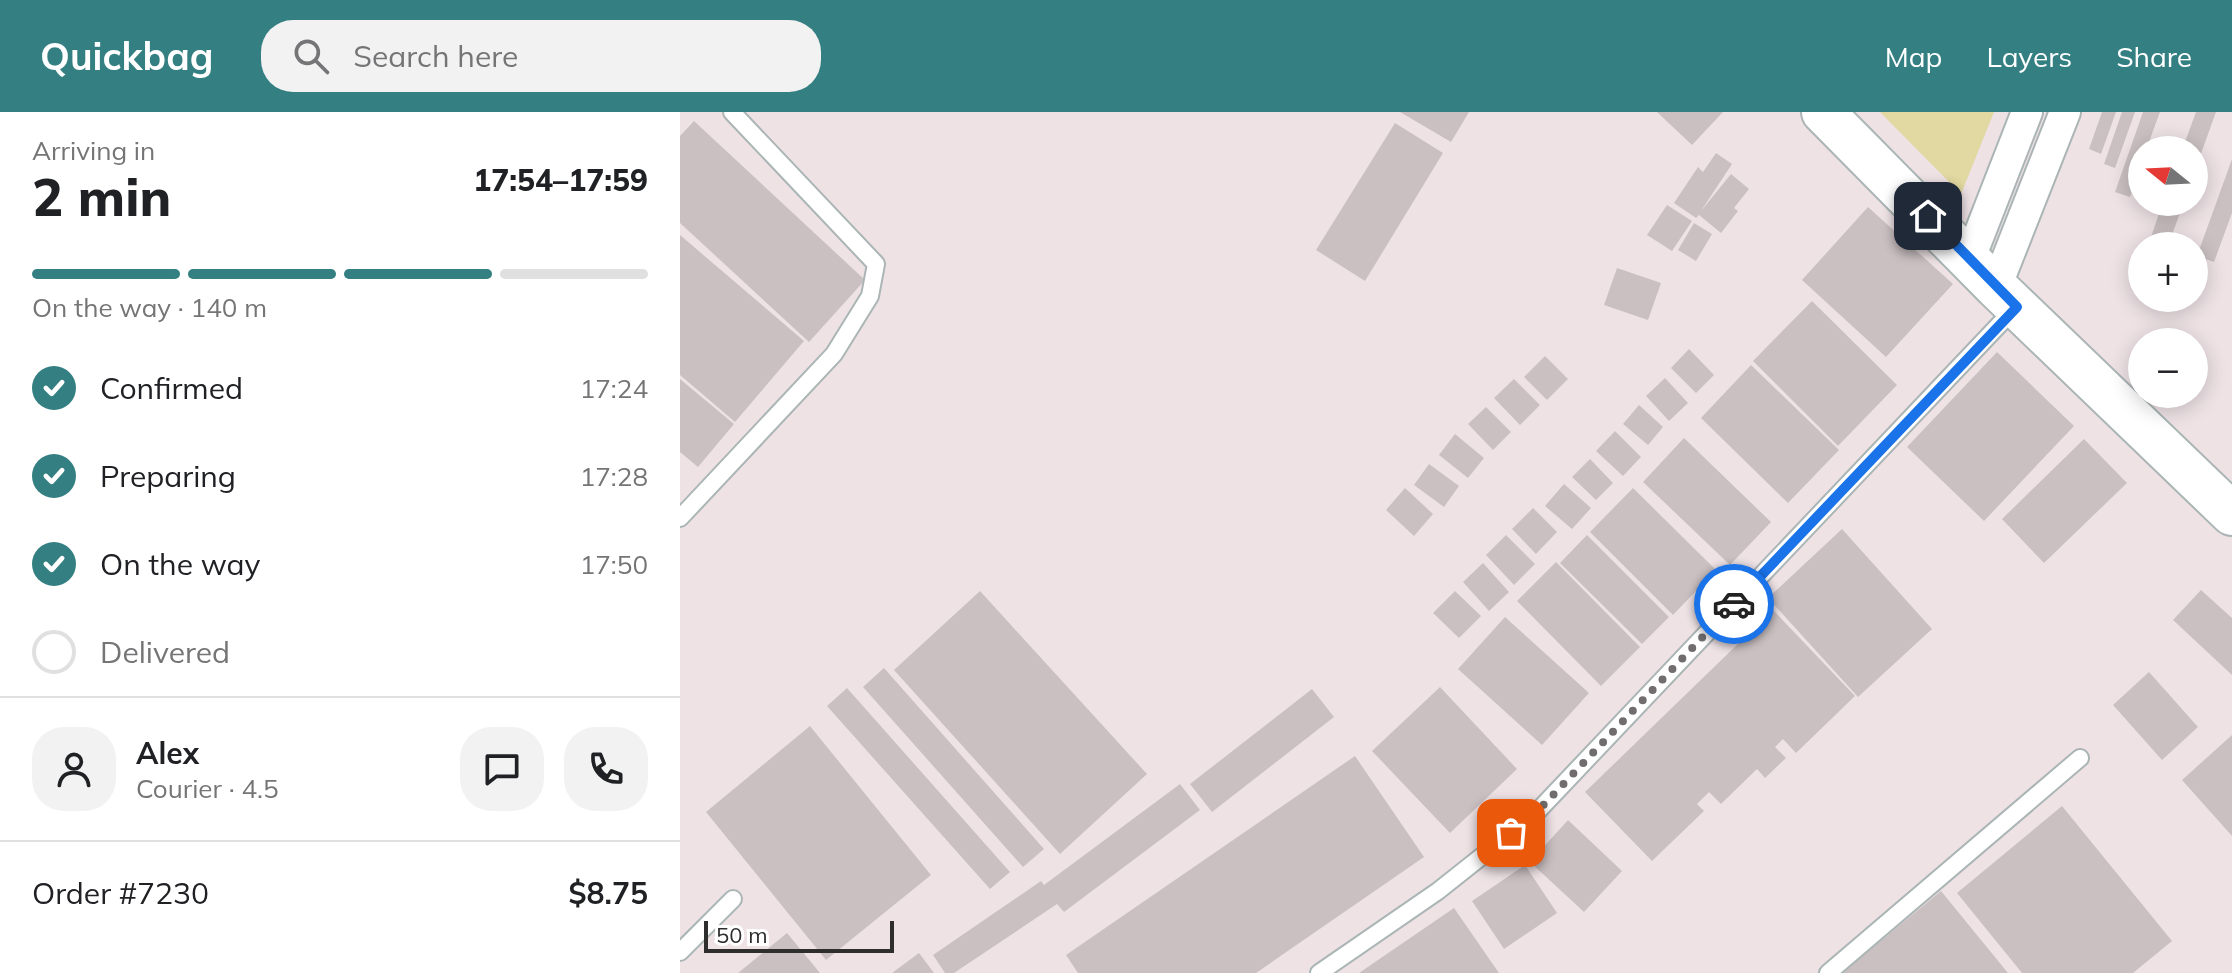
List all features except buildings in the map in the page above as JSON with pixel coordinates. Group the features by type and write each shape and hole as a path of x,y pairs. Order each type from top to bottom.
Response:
{"main road":[{"path":"1823,112 1994,284 2232,514"}],"street":[{"path":"1994,284 2027,112"},
{"path":"1994,284 2065,112"}],"lane":[{"path":"680,518 834,354 870,296 876,264 732,112"},
{"path":"1319,973 1438,891 1535,814 1994,284"},
{"path":"1828,973 2080,758"},
{"path":"680,952 733,899"}],"shaded area":[{"path":"1880,112 1994,112 1961,194"}],"way so far":[{"path":"1511,833 1535,814 1734,604"}],"route":[{"path":"1734,604 2017,307 1928,216"}]}
